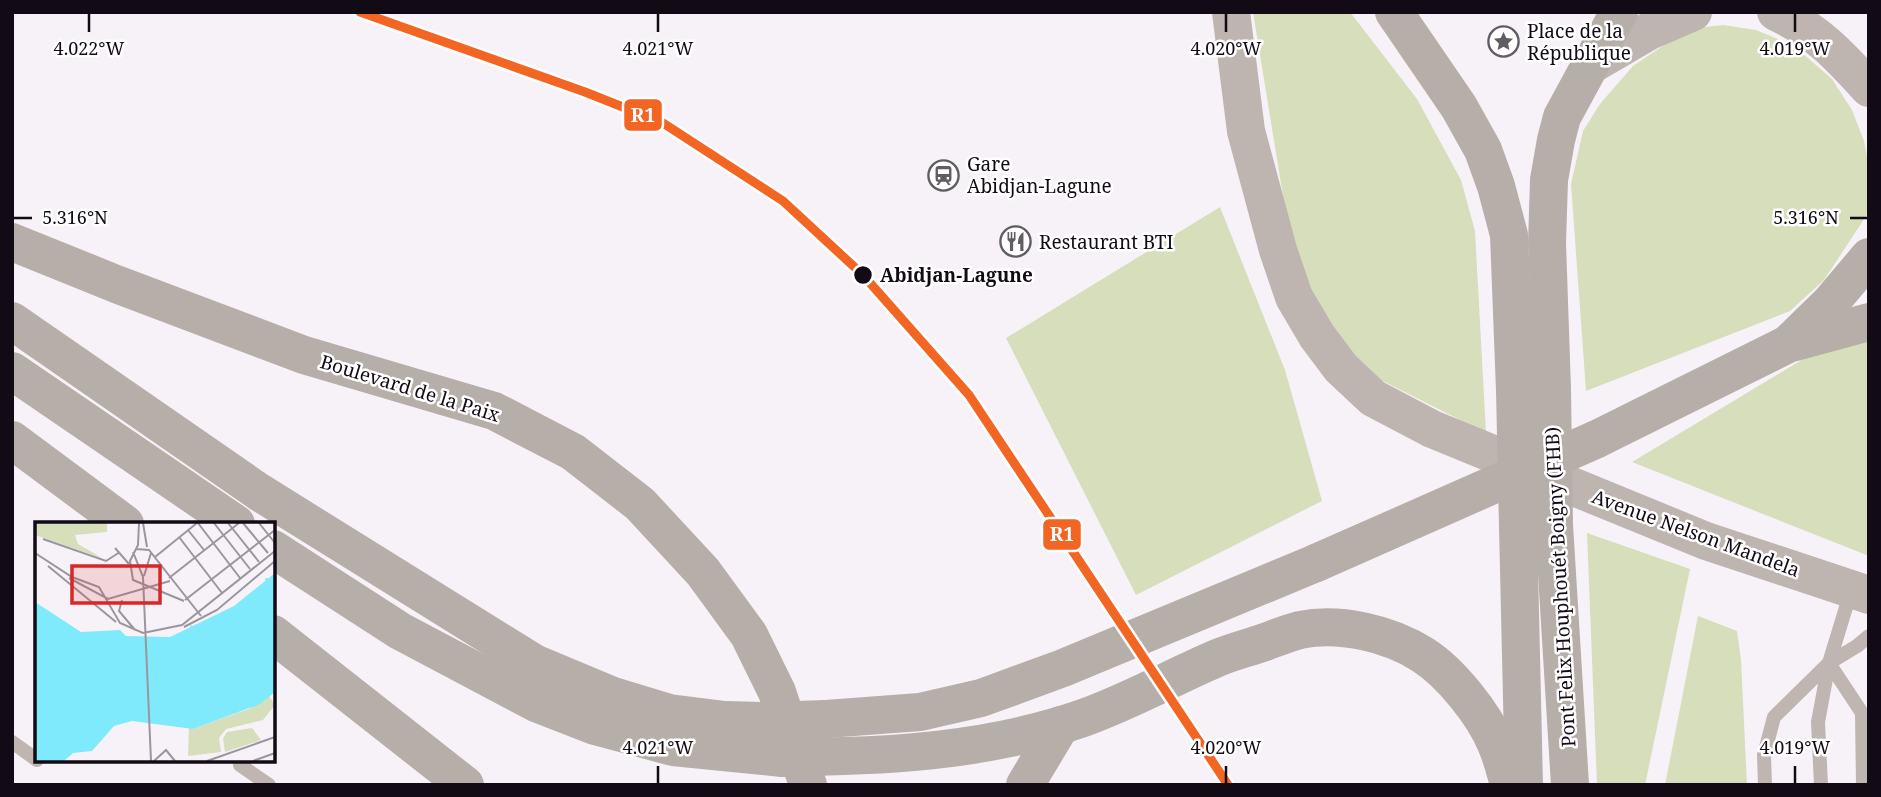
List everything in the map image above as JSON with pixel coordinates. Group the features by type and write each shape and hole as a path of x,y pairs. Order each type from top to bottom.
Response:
{"main road":[{"name":"Avenue Nelson Mandela","path":"1231,12 1246,131 1278,250 1294,297 1317,336 1341,368 1373,398 1432,429 1706,541 1860,592"},
{"path":"1394,12 1459,107 1483,150 1509,235 1533,389"},
{"path":"1533,389 1547,243 1549,180 1562,117 1619,12"},
{"path":"1589,66 1649,31 1693,12"},
{"path":"1776,12 1824,40 1869,88"},
{"name":"Boulevard de la Paix","path":"12,242 304,355 494,411 573,452 640,504 703,572 741,625 777,692 795,771"},
{"path":"1788,344 1831,302 1869,257"},
{"path":"12,321 259,492 534,663 613,695 670,713 725,720 768,721 920,712 981,698 1063,668 1315,563 1597,439 1788,344 1869,322"},
{"path":"12,371 233,522"},
{"name":"Pont Felix Houphouét Boigny (FHB)","path":"1524,785 1536,526 1533,389"},
{"path":"12,440 122,522"},
{"name":"Pont Felix Houphouét Boigny (FHB)","path":"1536,526 1570,785"},
{"path":"275,551 400,631 536,704 595,726 673,747 795,771 843,756 904,755 966,747 1074,721 1217,658 1300,630 1325,627 1362,631 1399,642 1424,655 1446,676 1485,724 1496,743 1509,785"},
{"path":"275,636 465,785"},
{"path":"1025,785 1074,721"}],"lane":[{"path":"1821,785 1818,722 1829,663 1860,592"},
{"path":"1765,785 1764,755 1774,717 1829,663 1869,636"},
{"path":"1829,663 1862,713 1863,785"},
{"path":"12,742 35,759"},
{"path":"240,765 269,785"}],"green space":[{"path":"1253,12 1350,12 1417,99 1461,180 1475,231 1486,433 1375,377 1327,331 1292,251"},
{"path":"1723,25 1756,30 1794,46 1832,79 1852,110 1864,141 1869,166 1868,213 1824,280 1790,311 1586,391 1571,184 1583,131 1600,104 1633,66 1670,41 1696,28"},
{"path":"1220,207 1285,370 1322,501 1136,595 1006,338"},
{"path":"1869,310 1869,556 1632,462 1840,337"},
{"path":"1587,533 1690,569 1645,785 1597,785"},
{"path":"1698,616 1737,631 1741,660 1747,785 1665,785"}],"transit line":[{"name":"R1","path":"360,12 585,92 663,123 783,201 863,275 969,395 1228,785"}],"place":[{"name":"Place de la République","path":"1504,42"},
{"name":"Gare Abidjan-Lagune","path":"944,175"},
{"name":"Restaurant BTI","path":"1016,242"},
{"name":"Abidjan-Lagune","path":"863,275"}]}
